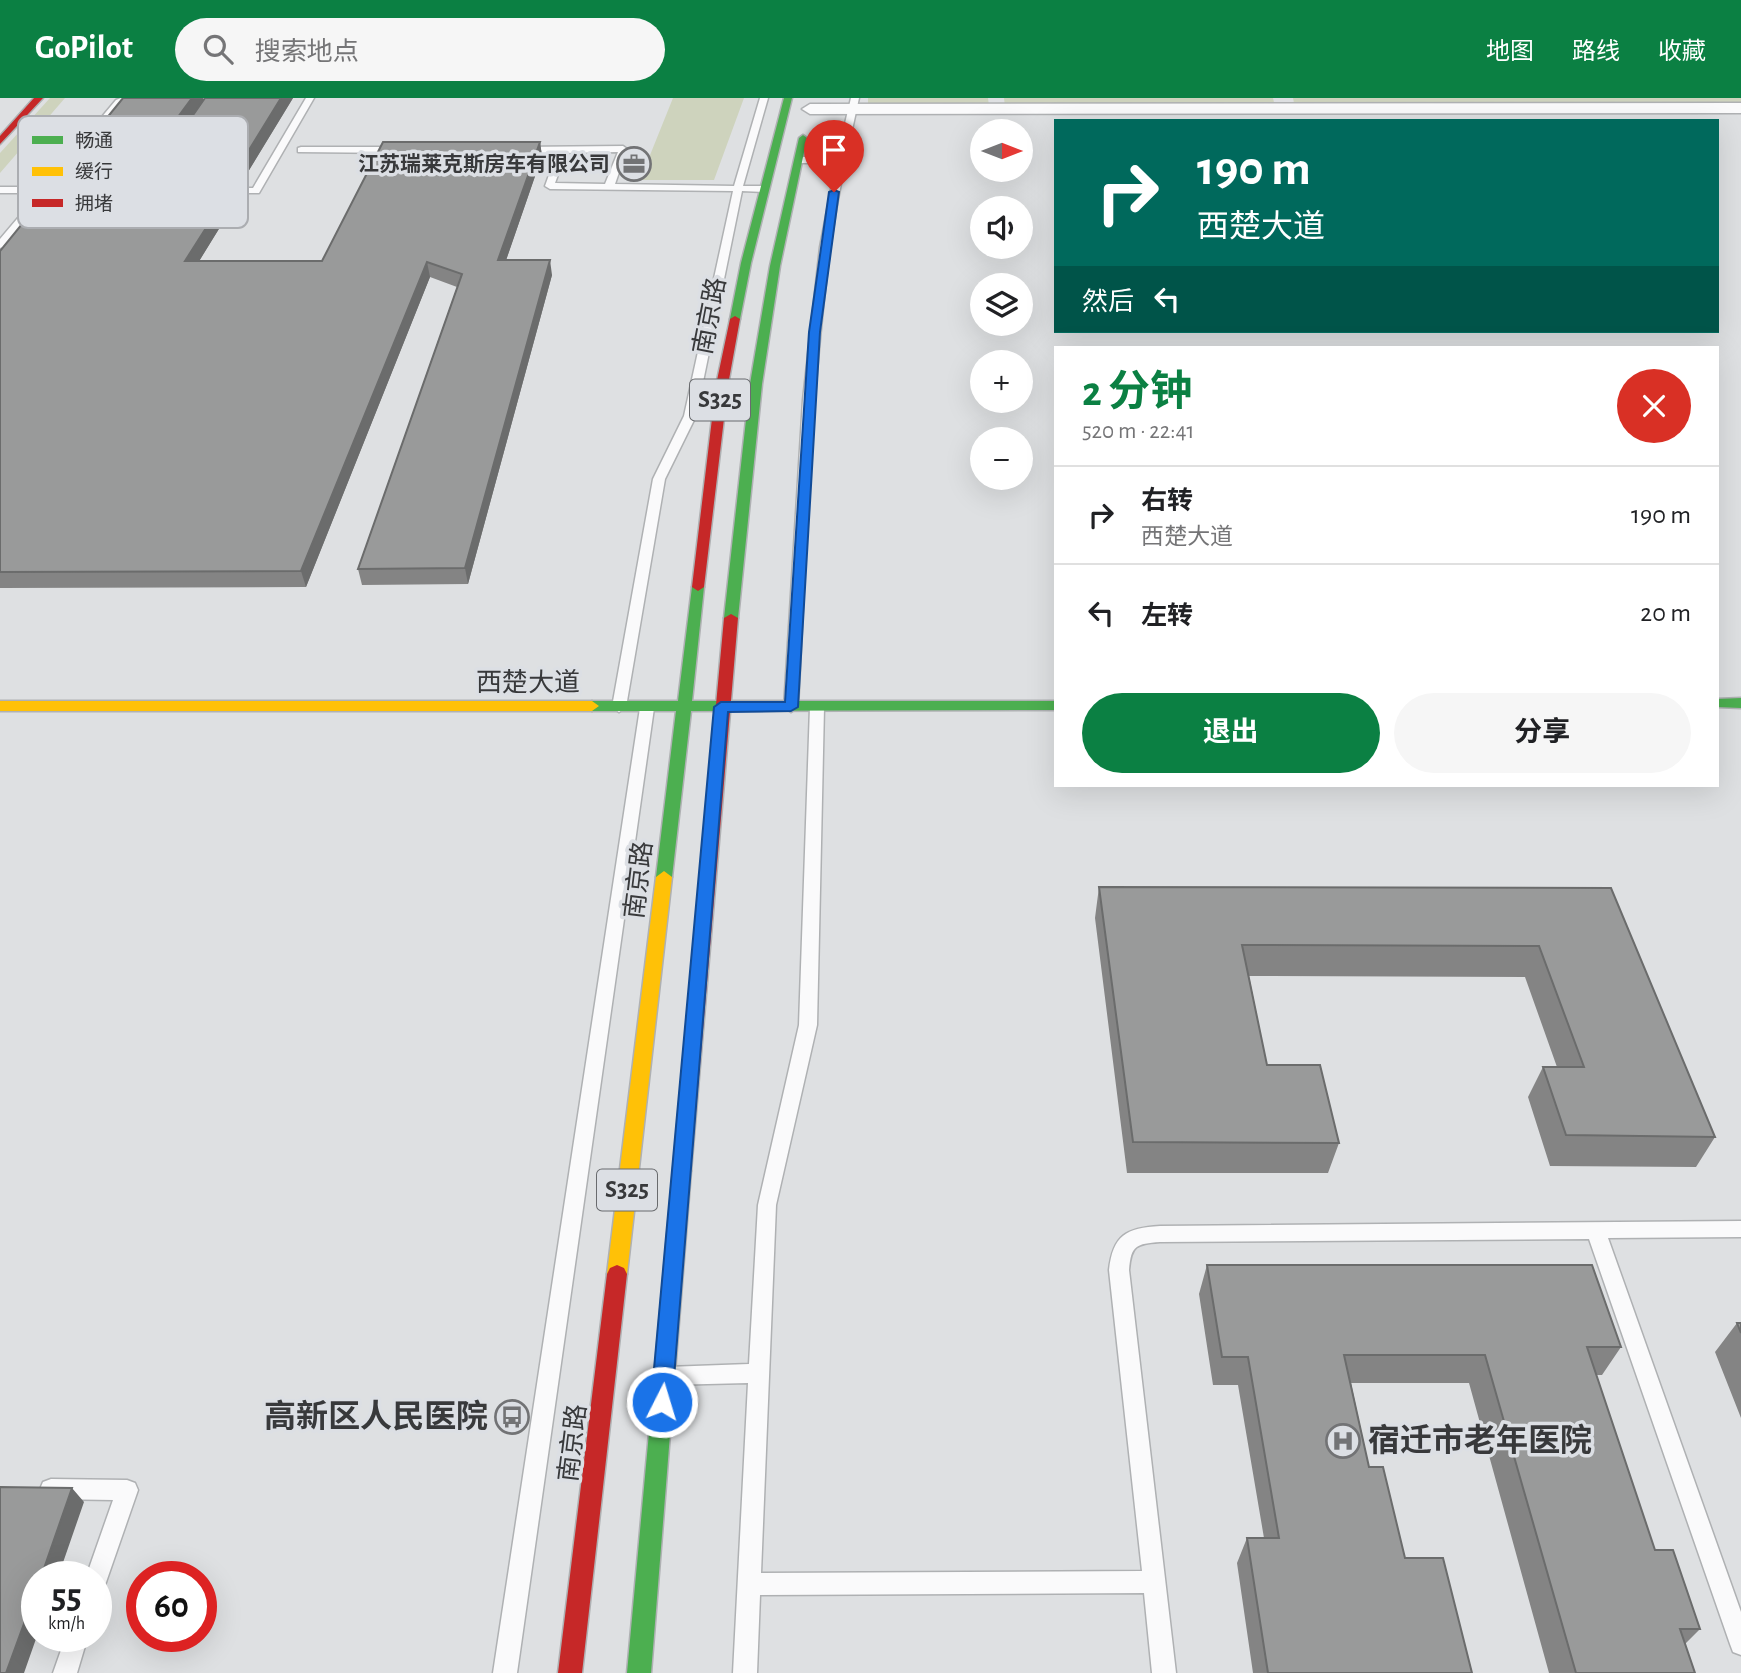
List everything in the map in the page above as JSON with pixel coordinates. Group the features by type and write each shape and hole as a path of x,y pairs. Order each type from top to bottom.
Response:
{"main road":[{"path":"23,116 39,98"},
{"name":"南京路","path":"570,1673 722,385 746,263 788,98"},
{"name":"南京路","path":"639,1673 721,707 756,384 775,267 811,103"},
{"path":"0,141 18,121"},
{"path":"1719,703 1741,703"},
{"name":"西楚大道","path":"0,706 1054,706"}],"street":[{"path":"811,103 1287,103 1741,108"}],"lane":[{"path":"107,116 119,102 128,98"},
{"path":"248,191 256,191 310,98"},
{"path":"619,708 659,480 690,415 738,188 764,98"},
{"path":"791,707 814,332 841,160 853,103"},
{"path":"507,150 623,149 609,187"},
{"path":"300,150 411,150"},
{"path":"562,150 550,186 764,188"},
{"path":"799,160 841,160"},
{"path":"0,190 18,190"},
{"path":"0,245 18,223"},
{"path":"745,1673 767,1205 808,1026 817,707"},
{"path":"505,1673 647,708"},
{"path":"1164,1673 1119,1270 1120,1250 1127,1241 1141,1235 1160,1234 1741,1229"},
{"path":"1596,1230 1741,1644"},
{"path":"664,1376 759,1373"},
{"path":"25,1489 127,1490 103,1561"},
{"path":"749,1584 1153,1582"},
{"path":"65,1673 72,1652"}],"green space":[{"path":"50,98 65,98 49,116 34,116"},
{"path":"673,98 744,98 714,180 640,180"},
{"path":"868,98 988,98 989,106 868,105"},
{"path":"1004,98 1273,98 1275,107 1005,107"},
{"path":"1293,98 1741,98 1741,104 1294,103"},
{"path":"18,133 18,152 0,173 0,153"}],"building":[{"path":"123,98 192,98 179,116 108,116"},
{"path":"205,98 281,98 248,152 248,116 192,116"},
{"path":"383,142 540,142 498,260 550,260 465,568 358,569 462,274 427,262 301,571 0,572 0,251 19,228 206,228 185,261 322,261"},
{"path":"1099,887 1611,888 1715,1137 1566,1135 1543,1067 1584,1067 1539,946 1242,945 1267,1065 1320,1065 1339,1143 1133,1142"},
{"path":"1207,1265 1592,1265 1621,1347 1587,1347 1655,1550 1673,1550 1700,1629 1680,1629 1695,1673 1576,1673 1485,1355 1344,1355 1369,1467 1383,1467 1405,1558 1443,1558 1472,1673 1268,1673 1247,1538 1279,1538 1248,1357 1222,1357"},
{"path":"0,1487 72,1488 47,1561 21,1561 21,1632 6,1673 0,1673"}],"traffic: fast":[{"path":"735,319 746,263 788,98"},
{"path":"731,618 756,384 775,266 803,138"},
{"path":"664,877 698,587"},
{"path":"1719,703 1741,703"},
{"path":"592,706 1054,706"},
{"path":"639,1673 682,1171"}],"traffic: slow":[{"path":"0,706 592,706"},
{"path":"617,1274 664,877"}],"traffic: jam":[{"path":"23,116 39,98"},
{"path":"0,141 18,121"},
{"path":"698,587 722,385 735,319"},
{"path":"682,1171 731,618"},
{"path":"570,1673 617,1274"}],"place":[{"name":"江苏瑞莱克斯房车有限公司","path":"634,164"},
{"name":"高新区人民医院","path":"512,1417"},
{"name":"宿迁市老年医院","path":"1343,1441"}],"route":[{"path":"662,1402 721,707 791,707 814,332 834,192"}]}
